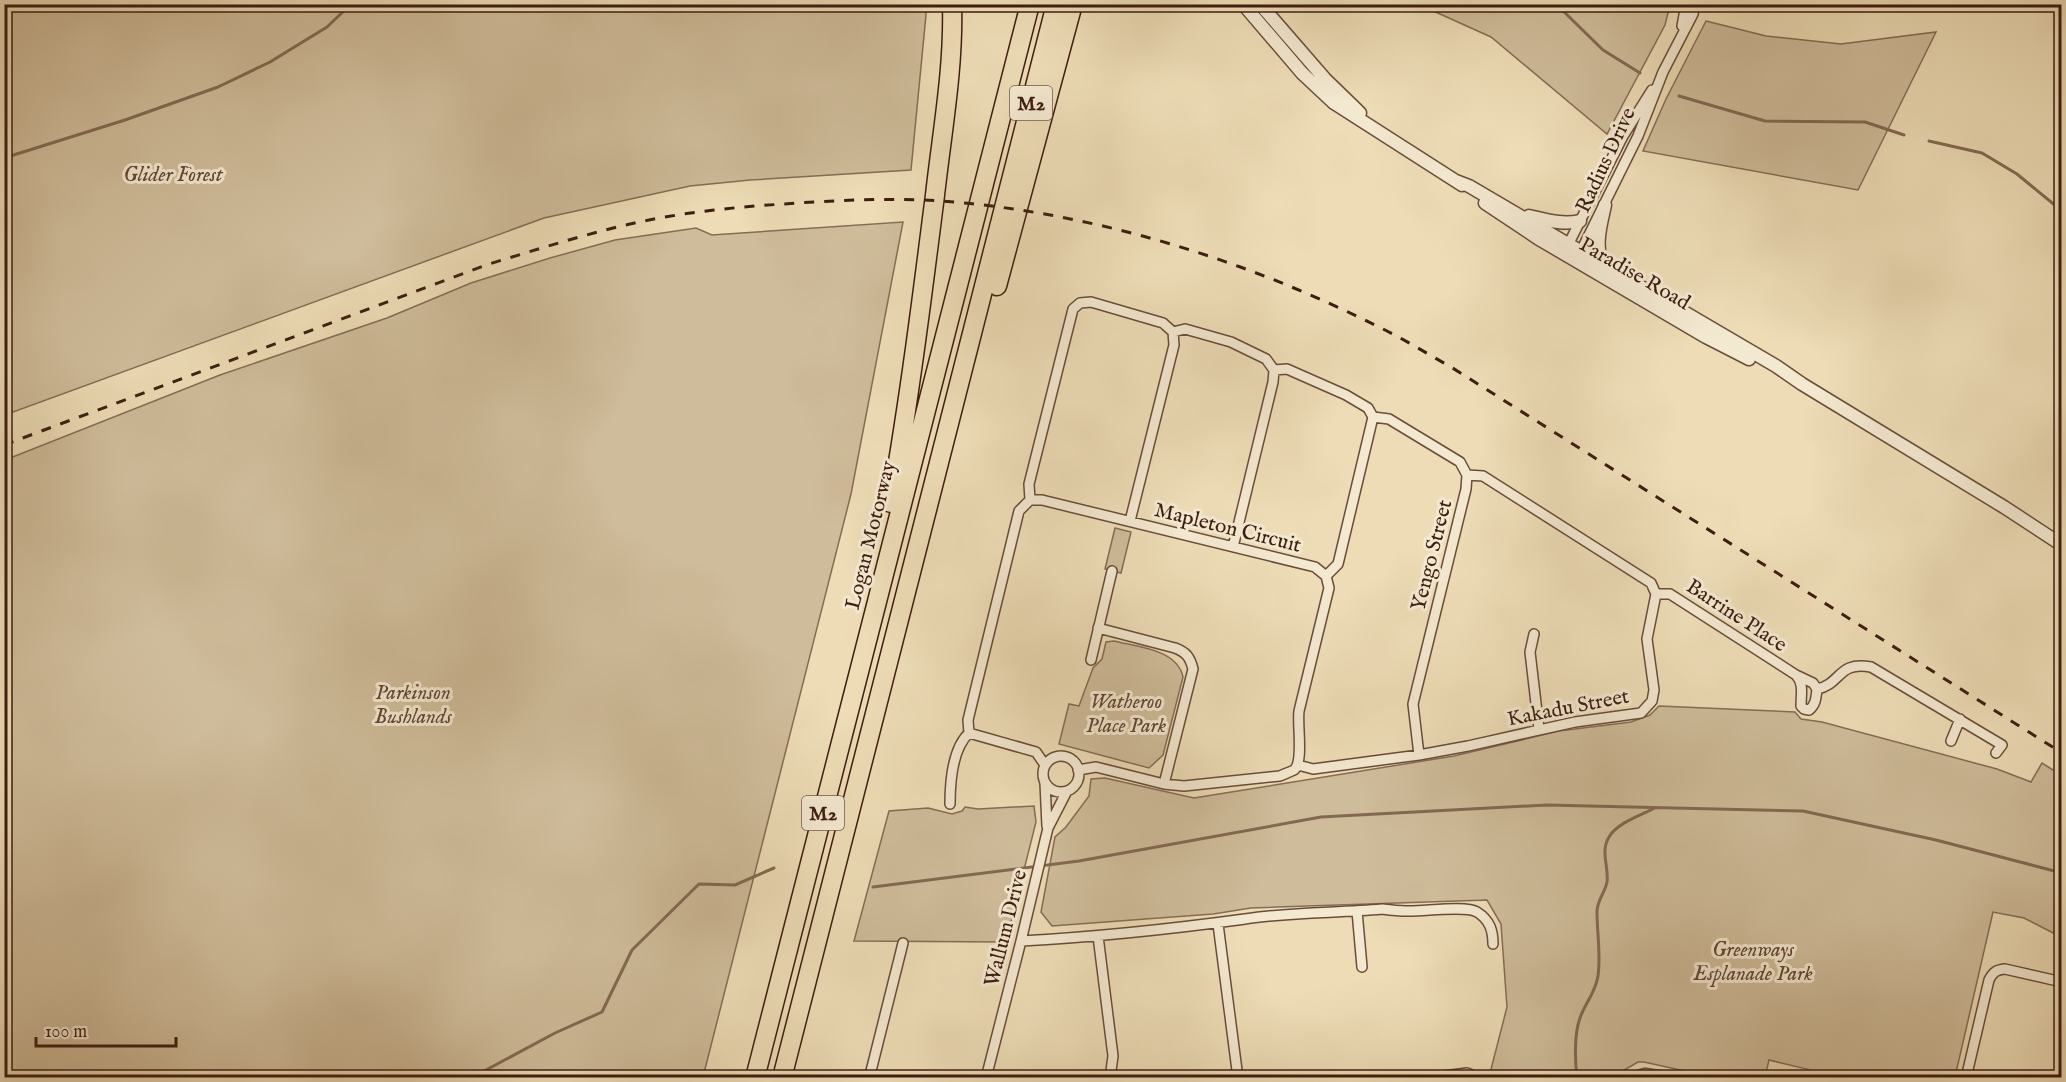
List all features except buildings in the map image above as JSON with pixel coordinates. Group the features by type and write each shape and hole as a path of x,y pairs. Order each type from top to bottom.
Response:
{"highway":[{"path":"890,548 887,525 905,417 940,150 951,47 952,4"},
{"name":"Logan Motorway","path":"755,1077 1030,4"},
{"name":"M2","path":"782,1077 1056,4"},
{"path":"924,523 938,498 956,438 1073,4"}],"street":[{"name":"Paradise Road","path":"1243,4 1320,91 1334,103 1456,181 1514,223 1566,249"},
{"name":"Paradise Road","path":"1260,4 1325,79 1392,142"},
{"name":"Radius Drive","path":"1678,40 1686,4"},
{"name":"Radius Drive","path":"1579,257 1638,136 1678,40 1693,14 1695,4"},
{"name":"Radius Drive","path":"1566,249 1623,136 1664,72"},
{"name":"Paradise Road","path":"1456,181 1514,212 1566,249 1706,337 1802,384"},
{"path":"1603,265 1598,252 1599,230 1605,205"},
{"path":"1514,212 1559,223 1568,224 1580,221"},
{"name":"Paradise Road","path":"1579,257 1603,265 1776,366 2004,507 2061,546"},
{"path":"950,804 950,783 961,741 969,733 968,720 1019,511 1030,500 1029,484 1073,309 1080,303 1091,302 1163,322 1173,332 1174,345 1130,521"},
{"path":"1173,332 1185,329 1231,342 1266,359 1274,370 1233,547"},
{"path":"1078,770 1096,766 1164,784 1184,786 1280,776 1298,765 1300,756 1297,724 1329,588 1326,576 1338,564 1373,417 1368,408 1346,395 1287,369 1274,370"},
{"name":"Yengo Street","path":"1373,417 1389,419 1460,462 1467,475 1466,489 1413,704 1419,755"},
{"path":"1467,475 1483,476 1651,583 1656,594"},
{"name":"Mapleton Circuit","path":"1030,500 1042,500 1315,567 1326,576"},
{"path":"1091,660 1112,572"},
{"name":"Barrine Place","path":"1656,594 1670,594 1796,675 1813,682 1817,689 1813,707 1809,710 1801,706 1800,679 1796,675"},
{"name":"Kakadu Street","path":"1298,765 1313,769 1419,755 1468,747 1539,729 1641,713 1652,701 1654,690 1647,639 1656,594"},
{"path":"1098,628 1175,648 1185,652 1191,659 1193,669 1164,784"},
{"path":"1534,634 1530,652 1539,729"},
{"path":"1817,689 1826,687 1850,666 1871,667 2002,745 1996,753"},
{"path":"1951,741 1960,719"},
{"path":"969,733 1036,752 1046,765"},
{"path":"1045,783 1052,790 1067,791 1078,781 1078,770 1073,761 1064,757 1053,758 1046,765 1043,774 1048,828"},
{"name":"Wallum Drive","path":"986,1077 1048,828 1067,791"},
{"path":"1021,941 1098,936 1194,924 1218,924 1246,918 1382,909 1405,911 1466,909 1476,911 1489,922 1493,933 1493,944"},
{"path":"1357,911 1362,967"},
{"path":"1218,924 1238,1077"},
{"path":"1098,936 1113,1056 1110,1077"},
{"path":"873,1077 871,1071 903,943"},
{"path":"1966,1077 1992,974 1997,970 2005,969 2061,982"},
{"path":"1428,1077 1467,1073 1479,1077"},
{"path":"1635,1077 1645,1075 1665,1077"}],"green space":[{"name":"Glider Forest","path":"5,4 926,4 911,170 690,186 544,218 5,415"},
{"path":"1670,4 1665,25 1607,134 1491,37 1420,5"},
{"path":"1706,21 1766,36 1841,44 1936,32 1858,190 1643,151 1666,99"},
{"name":"Parkinson Bushlands","path":"903,222 851,494 703,1077 5,1077 5,460 220,375 387,318 471,283 615,240 696,228 712,235"},
{"path":"1115,528 1131,532 1121,573 1105,569"},
{"name":"Watheroo Place Park","path":"1114,641 1165,655 1173,660 1183,677 1163,755 1149,768 1059,744 1069,704 1079,706 1093,668 1102,659 1106,642"},
{"name":"Greenways Esplanade Park","path":"1659,706 1795,712 1801,719 1822,722 1997,769 2031,782 2042,763 2061,775 2061,937 2024,918 1993,912 1955,1077 1814,1077 1815,1071 1769,1060 1765,1077 1712,1077 1638,1062 1619,1073 1618,1077 1489,1077 1507,1007 1501,924 1487,900 1251,908 1213,914 1052,926 1041,912 1055,837 1066,827 1089,796 1091,779 1105,778 1194,798 1454,756 1559,731 1631,722 1650,715"},
{"path":"1034,806 1036,822 1006,942 854,941 889,811 928,808 952,814 962,811 965,807 978,809"}],"waterway":[{"path":"4,158 125,120 218,87 270,62 327,27 351,4"},
{"path":"1556,4 1603,50 1640,73"},
{"path":"1679,96 1765,121 1865,122 1904,135"},
{"path":"1929,141 1982,153 2017,174 2062,211"},
{"path":"873,887 1079,861 1321,817 1547,805 1803,811 1936,840 2062,873"},
{"path":"1577,1078 1578,1024 1595,988 1599,968 1597,912 1607,882 1606,843 1618,828 1655,808"},
{"path":"471,1078 555,1033 602,1012 632,950 699,884 735,885 774,868"}],"railway":[{"path":"4,445 489,264 620,226 711,210 848,200 933,200 1009,208 1118,230 1224,261 1327,302 1386,331 1451,367 2062,753"}]}
